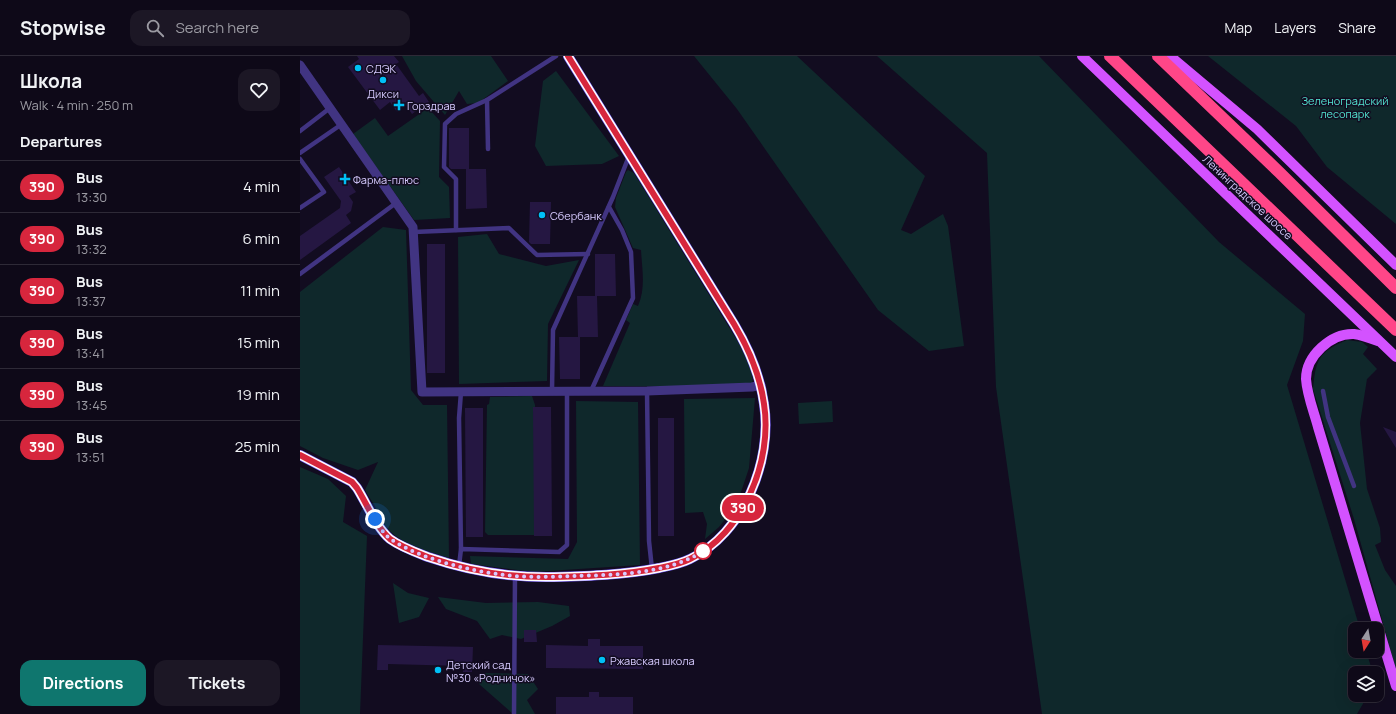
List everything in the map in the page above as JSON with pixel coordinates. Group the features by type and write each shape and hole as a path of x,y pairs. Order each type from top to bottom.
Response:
{"highway":[{"name":"Ленинградское шоссе","path":"1110,56 1396,330"},
{"path":"1158,56 1279,172 1396,288"}],"main road":[{"name":"Ленинградское шоссе","path":"1082,56 1396,357"},
{"path":"1170,56 1257,129 1394,262"},
{"path":"1382,343 1366,336 1353,334 1341,336 1329,341 1318,351 1308,369 1306,378 1318,427 1396,686"}],"street":[{"path":"300,455 352,482 382,531 391,539 414,552 459,566 497,574 538,577 591,576 627,573 677,564 690,559 704,550 727,530 744,508 755,481 763,449 766,420 761,385 756,369 745,342 568,56"},
{"path":"300,65 413,227 422,392 647,391 752,387 761,385"}],"lane":[{"path":"456,230 456,179 444,167 445,124 456,114 487,100 556,56"},
{"path":"487,100 488,149"},
{"path":"300,131 330,108"},
{"path":"300,153 342,124"},
{"path":"552,391 553,330 609,207 630,155"},
{"path":"300,159 324,192 300,208"},
{"path":"300,274 396,203"},
{"path":"591,391 633,298 631,252 622,230 609,207"},
{"path":"414,232 509,228 537,255 588,254"},
{"path":"461,549 559,552 568,545 567,391"},
{"path":"647,391 649,518 652,569"},
{"path":"1323,391 1328,417 1354,486"},
{"path":"459,566 461,549 460,392"},
{"path":"1318,427 1321,420 1328,417"},
{"path":"514,714 515,576"}],"green space":[{"path":"402,56 491,56 508,81 478,103 467,104 459,91 445,115 416,81"},
{"path":"694,56 797,56 925,176 901,230 911,234 943,214 948,226 964,346 929,351 878,310 737,109"},
{"path":"877,56 1039,56 1219,242 1305,314 1303,341 1287,385 1358,622 1348,622 1348,658 1368,658 1371,666 1348,666 1348,702 1364,702 1357,714 1042,714 996,387 987,153"},
{"name":"Зеленоградский лесопарк","path":"1208,56 1396,56 1396,224 1327,167 1296,126"},
{"path":"556,71 619,156 602,164 546,166 535,146 543,81"},
{"path":"428,108 440,121 439,177 449,187 450,218 414,220 353,134 375,118 388,136"},
{"path":"628,170 634,173 740,345 751,369 753,379 752,383 737,387 603,386 630,323 626,320 633,304 638,306 643,285 641,250 633,248 615,207 616,198"},
{"path":"383,227 406,230 411,390 423,405 447,405 449,558 406,543 391,533 385,526 365,490 378,462 358,470 323,458 300,446 300,292"},
{"path":"487,234 499,254 546,266 579,260 548,324 547,381 459,384 458,237"},
{"path":"1347,340 1362,342 1368,347 1363,354 1377,369 1367,379 1360,423 1367,489 1380,528 1381,542 1375,545 1385,570 1396,586 1396,670 1384,622 1383,622 1354,519 1313,389 1317,364 1320,358 1324,353 1337,344"},
{"path":"532,396 535,405 535,535 488,535 485,532 487,405 489,404 490,397"},
{"path":"755,398 749,468 737,504 719,527 705,539 707,524 703,512 685,513 684,399"},
{"path":"576,401 638,402 640,565 533,572 471,564 470,556 568,559 577,542"},
{"path":"832,401 833,422 799,424 798,403"},
{"path":"300,467 328,479 346,496 343,522 367,536 360,714 300,714"},
{"path":"393,583 408,593 429,598 419,617 399,623"},
{"path":"438,597 486,603 538,602 569,606 570,616 552,626 521,639 502,635 490,639 477,621 446,609"},
{"path":"481,673 528,674 538,689 527,700 535,714 513,714 479,684"}],"building":[{"name":"Дикси","path":"357,56 394,56 399,62 396,64 419,96 423,93 429,102 412,114 406,105 397,112 390,102 380,110 348,67 359,59"},
{"path":"449,128 469,128 469,169 486,169 487,208 466,209 466,169 451,169 449,167"},
{"path":"339,167 356,192 349,196 353,202 351,211 346,215 351,223 300,260 300,236 340,208 341,201 324,177"},
{"path":"530,202 551,202 550,244 531,244 529,242"},
{"path":"427,244 445,244 445,373 427,373"},
{"path":"595,254 615,254 616,296 597,296 598,337 580,337 580,379 560,379 559,337 578,337 577,296 595,296"},
{"path":"533,407 551,407 552,536 534,536"},
{"path":"465,408 483,408 483,537 466,537"},
{"path":"658,418 674,418 674,536 658,536"},
{"path":"1383,427 1396,432 1396,448"},
{"path":"524,630 536,630 537,642 524,642"},
{"path":"588,639 600,639 600,646 643,646 643,669 546,668 546,645 588,646"},
{"path":"378,645 473,647 472,672 463,672 463,666 388,664 388,670 377,670"},
{"path":"589,692 599,692 599,697 633,697 633,714 556,714 556,697 589,697"}],"bus line":[{"name":"390","path":"300,455 352,482 382,531 391,539 414,552 437,560 497,574 538,577 591,576 645,571 677,564 690,559 704,550 727,530 744,508 755,481 763,449 766,420 762,392 751,355 745,342 681,237 568,56"}],"place":[{"name":"СДЭК","path":"358,68"},
{"name":"Дикси","path":"383,80"},
{"name":"Горздрав","path":"399,105"},
{"name":"Фарма-плюс","path":"345,179"},
{"name":"Сбербанк","path":"542,215"},
{"name":"Ржавская школа","path":"602,660"},
{"name":"Детский сад №30 «Родничок»","path":"438,670"}],"route":[{"path":"375,519 382,531 391,539 414,552 437,560 479,571 515,576 591,576 645,571 677,564 690,559 703,551"}]}
